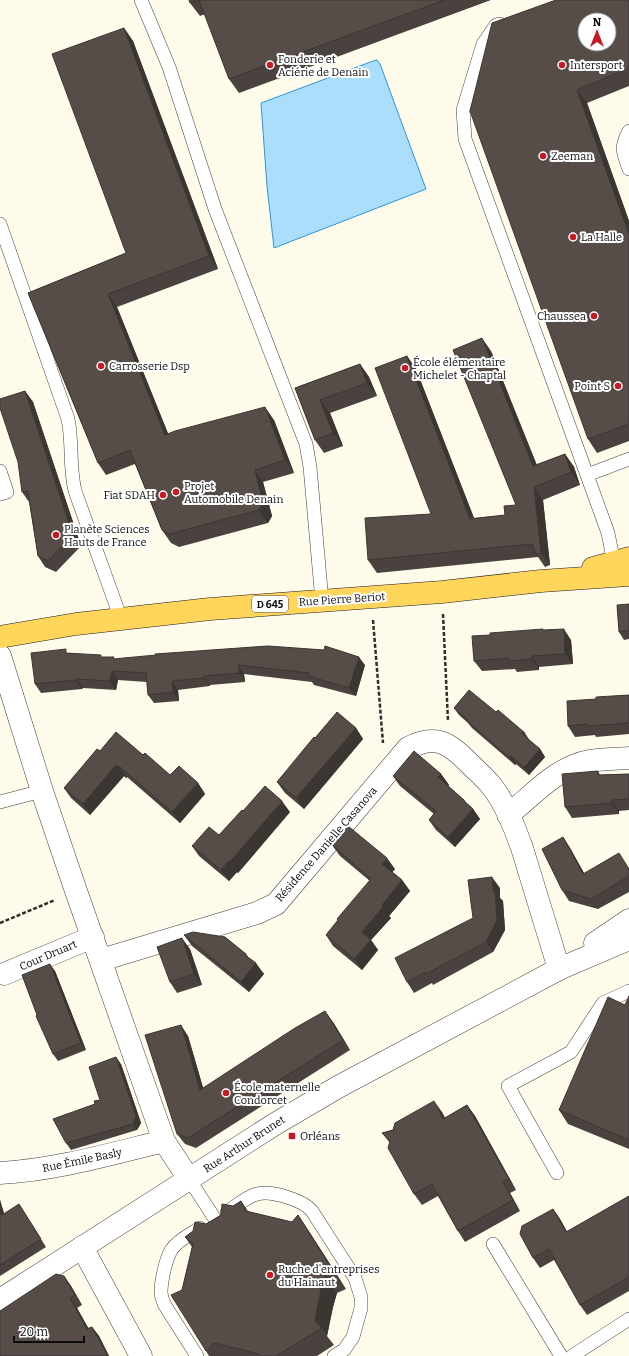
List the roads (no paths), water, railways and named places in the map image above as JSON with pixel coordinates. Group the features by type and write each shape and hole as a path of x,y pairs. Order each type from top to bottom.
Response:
{"main road":[{"name":"Rue Pierre Beriot","path":"0,637 44,629 210,609 442,592 541,581 622,568"}],"street":[{"path":"0,656 42,791 164,1141 189,1179"},
{"name":"Résidence Danielle Casanova","path":"101,960 257,913 276,904 408,748 417,744 435,742 450,746 490,784 508,815"},
{"path":"558,969 528,868 516,832 508,815 564,770 589,761 629,758"},
{"name":"Rue Arthur Brunet","path":"558,969 629,920"},
{"name":"Cour Druart","path":"4,974 93,936"},
{"name":"Rue Arthur Brunet","path":"0,1300 275,1124 338,1087 558,969 629,939"},
{"name":"Rue Émile Basly","path":"0,1173 65,1165 164,1141"},
{"path":"82,1247 141,1356"}],"lane":[{"path":"140,0 169,67 215,209 306,444 310,467 322,601"},
{"path":"511,20 496,25 483,44 463,110 465,139 622,568"},
{"path":"629,131 622,147 629,169"},
{"path":"0,224 68,418 70,431 70,465 74,490 121,619"},
{"path":"587,475 629,459"},
{"path":"0,471 7,492 0,494"},
{"path":"0,802 42,791"},
{"path":"557,1173 508,1086 571,1052 603,1003 629,991"},
{"path":"189,1179 215,1219"},
{"path":"197,1356 164,1304 162,1298 162,1283 168,1255 171,1249 183,1240 248,1198 262,1193 295,1200 308,1206 355,1278 361,1297 361,1308 353,1337 344,1350 334,1356"},
{"path":"493,1244 561,1356"},
{"path":"572,1356 629,1319"}],"water":[{"path":"377,60 380,64 426,189 274,248 267,186 261,103"}],"place":[{"name":"Fonderie et Aciérie de Denain","path":"270,65"},
{"name":"Intersport","path":"562,65"},
{"name":"Zeeman","path":"543,156"},
{"name":"La Halle","path":"573,237"},
{"name":"Chaussea","path":"594,316"},
{"name":"Carrosserie Dsp","path":"101,366"},
{"name":"École élémentaire Michelet - Chaptal","path":"405,368"},
{"name":"Point S","path":"618,386"},
{"name":"Projet Automobile Denain","path":"176,492"},
{"name":"Fiat SDAH","path":"163,495"},
{"name":"Planète Sciences Hauts de France","path":"56,535"},
{"name":"École maternelle Condorcet","path":"226,1093"},
{"name":"Orléans","path":"292,1136"},
{"name":"Ruche d'entreprises du Hainaut","path":"270,1275"}]}
